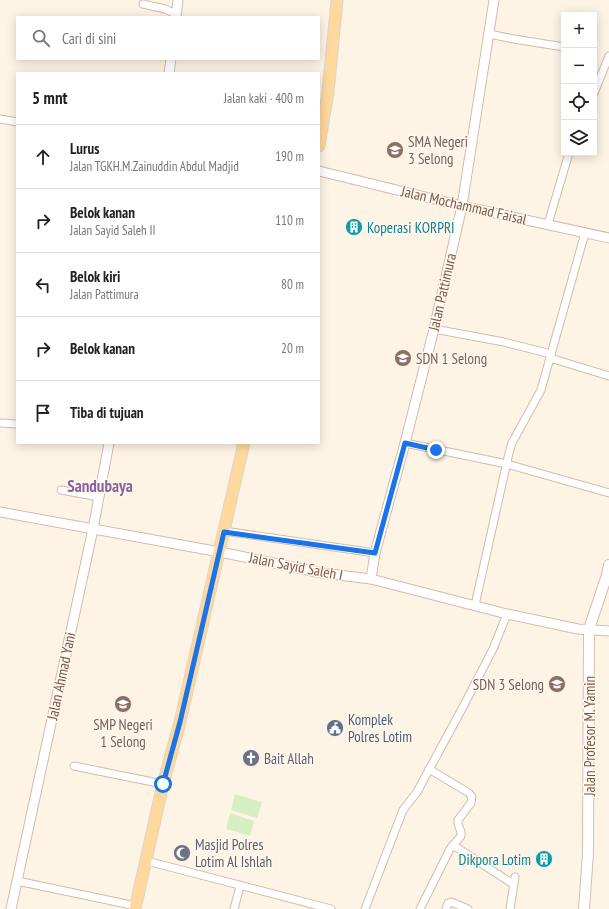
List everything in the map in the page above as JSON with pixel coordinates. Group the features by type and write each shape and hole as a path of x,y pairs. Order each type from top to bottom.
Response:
{"main road":[{"path":"320,140 328,92 337,0"},
{"path":"136,908 163,784 180,722 244,444"},
{"name":"Jalan Profesor M. Yamin","path":"584,909 588,853 589,629 609,566"}],"street":[{"path":"143,4 166,9 176,16 178,0"},
{"name":"Jalan Pattimura","path":"371,579 375,553 434,329 462,206 494,0"},
{"path":"489,34 561,47"},
{"path":"597,86 609,56"},
{"path":"169,72 171,60"},
{"path":"0,119 16,122"},
{"path":"548,224 568,156"},
{"name":"Jalan Mochammad Faisal","path":"320,171 462,206 609,238"},
{"path":"475,605 512,443 541,390 585,233"},
{"path":"434,329 504,342 609,376"},
{"path":"0,423 16,424"},
{"path":"405,443 507,464 609,492"},
{"name":"Jalan Ahmad Yani","path":"11,909 93,529 109,444"},
{"path":"60,490 99,496"},
{"name":"Jalan Sayid Saleh I","path":"0,512 322,572 371,579 507,614 578,629 609,631"},
{"path":"224,532 375,553"},
{"path":"365,909 403,810 417,792 464,705 493,649 507,614"},
{"path":"74,766 163,784"},
{"path":"420,909 453,845 461,836 458,820 471,803 472,797 469,793 429,769"},
{"path":"453,845 514,881 510,909"},
{"path":"147,861 331,909"},
{"path":"17,881 136,908"},
{"path":"234,909 240,886"},
{"path":"299,909 301,901"},
{"path":"446,909 448,903 451,902 468,909"}],"green space":[{"path":"235,794 262,802 257,818 231,810"},
{"path":"230,813 254,821 250,836 226,829"}],"place":[{"name":"SMA Negeri 3 Selong","path":"395,150"},
{"name":"Koperasi KORPRI","path":"354,227"},
{"name":"SDN 1 Selong","path":"403,358"},
{"name":"SDN 3 Selong","path":"557,684"},
{"name":"SMP Negeri 1 Selong","path":"123,704"},
{"name":"Komplek Polres Lotim","path":"335,728"},
{"name":"Bait Allah","path":"251,758"},
{"name":"Masjid Polres Lotim Al Ishlah","path":"182,853"},
{"name":"Dikpora Lotim","path":"544,859"}],"district":[{"name":"Sandubaya","path":"100,486"}],"route":[{"path":"163,784 180,722 224,532 375,553 405,443 436,450"}]}
